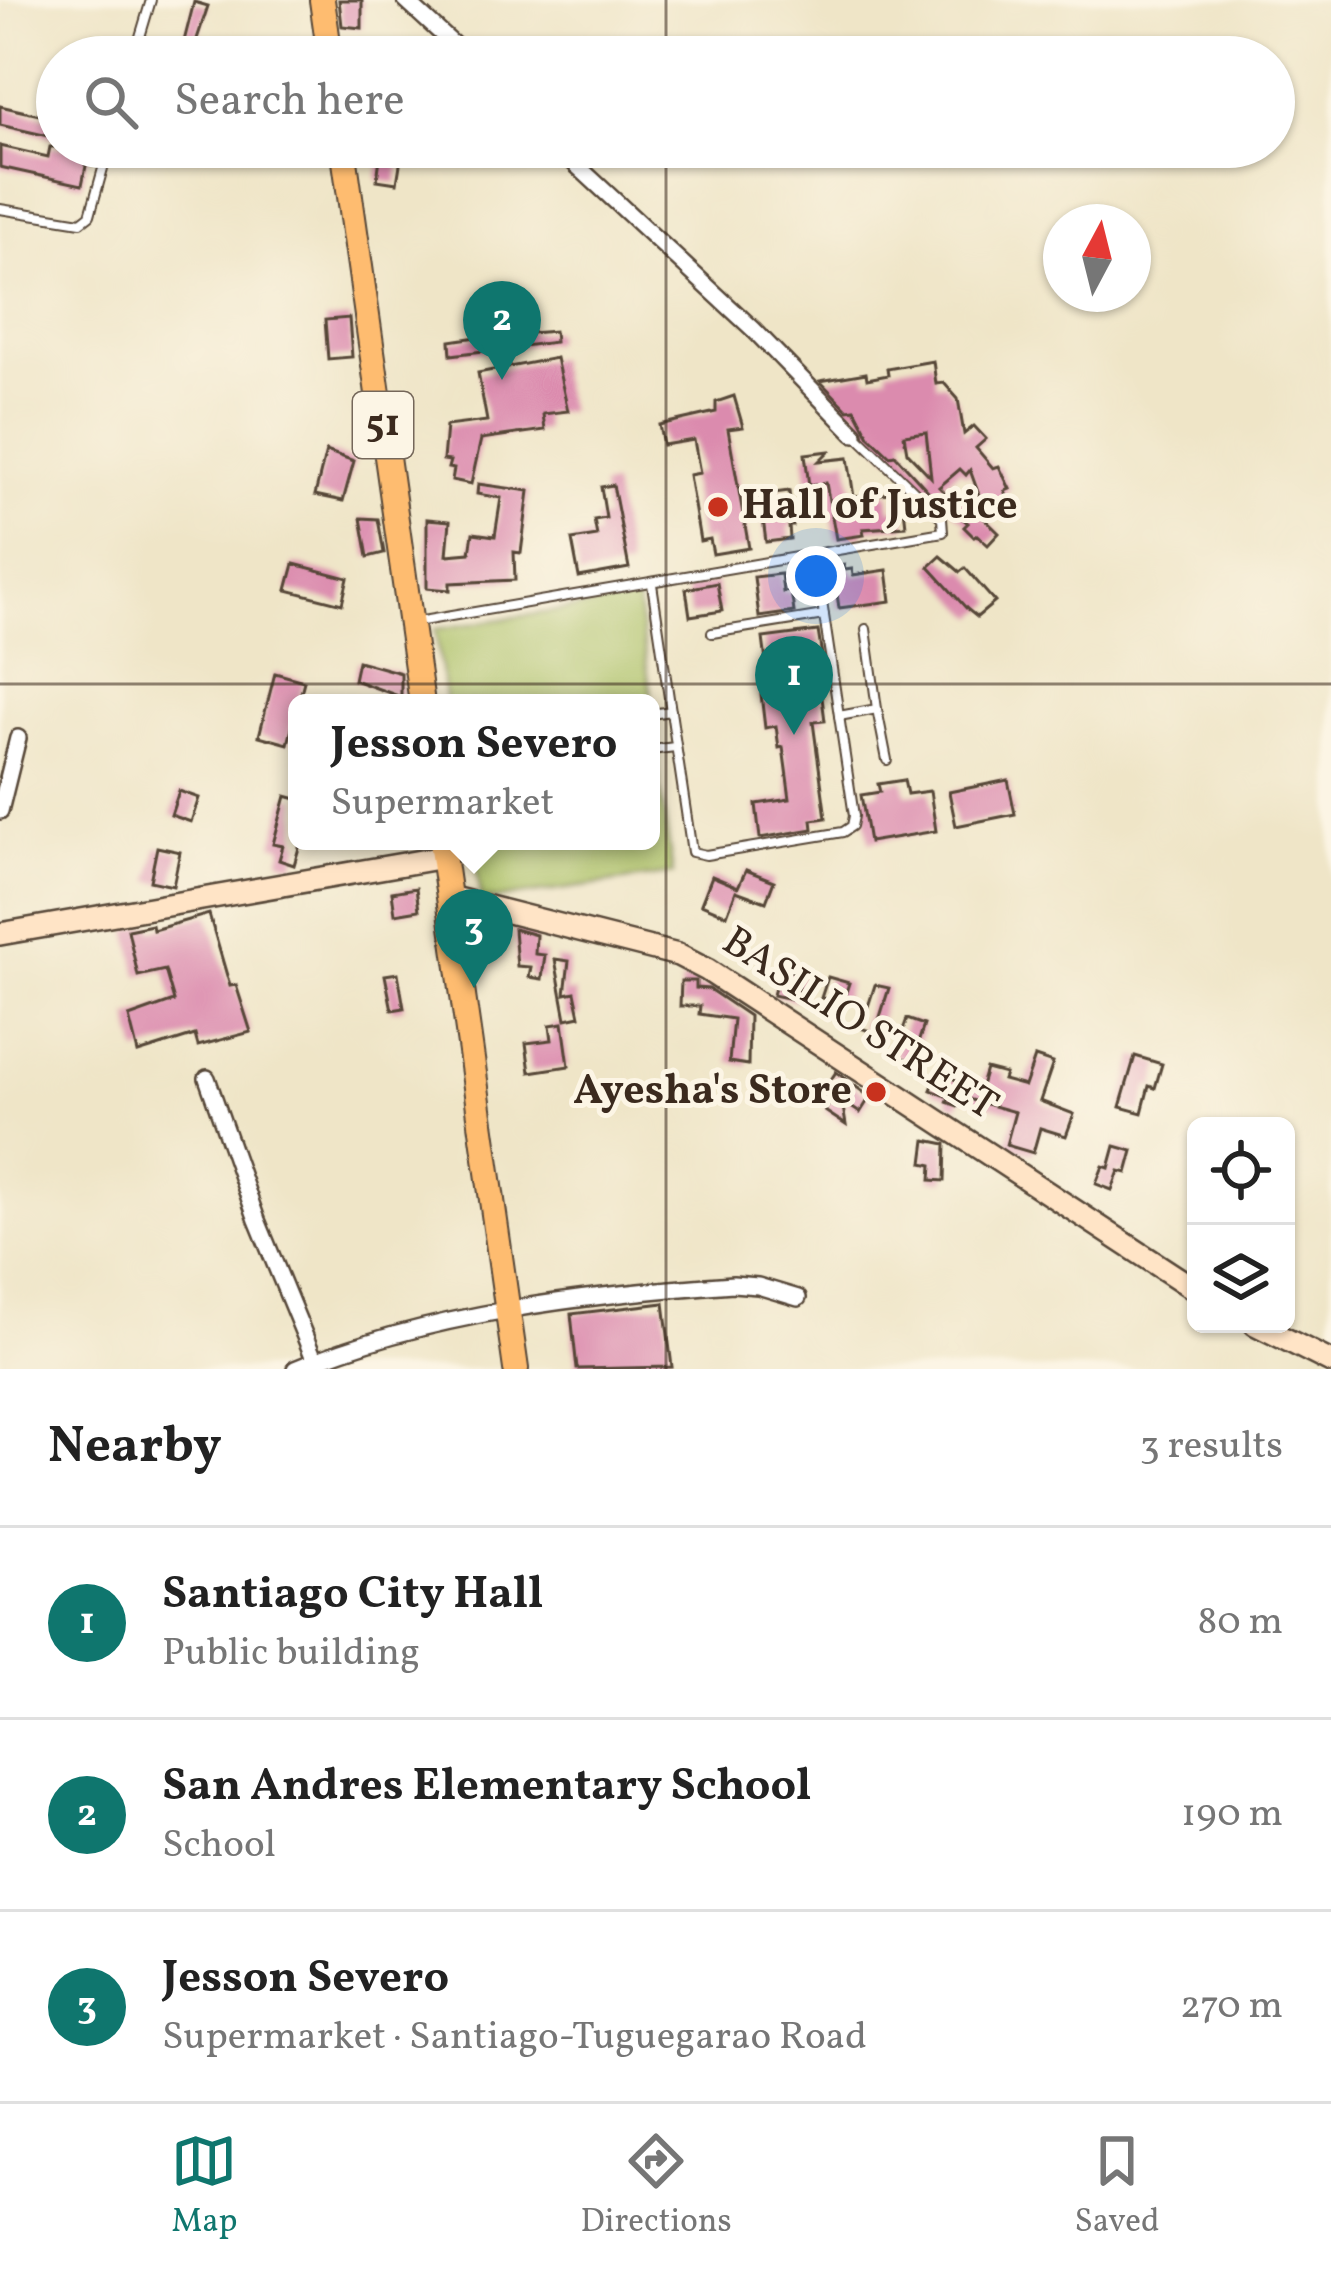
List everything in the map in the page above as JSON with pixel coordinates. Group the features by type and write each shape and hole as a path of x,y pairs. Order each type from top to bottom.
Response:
{"main road":[{"path":"322,0 327,36"},
{"name":"51","path":"346,168 421,694"},
{"path":"442,850 516,1369"}],"street":[{"path":"405,0 444,36"},
{"path":"580,168 753,329 855,434"},
{"path":"0,811 18,738"},
{"path":"0,934 437,850"},
{"name":"BASILIO STREET","path":"448,897 678,955 1187,1284"},
{"path":"207,1078 257,1220 315,1361"},
{"path":"295,1369 364,1343 508,1310 734,1284 798,1298"},
{"path":"1273,1333 1331,1362"}],"lane":[{"path":"140,36 151,0"},
{"path":"0,208 81,222 90,215 103,168"},
{"path":"411,623 935,535 944,529 941,518 855,434"},
{"path":"652,584 692,852 706,855 843,832 852,826 854,816 815,555"},
{"path":"712,633 824,615"},
{"path":"866,629 887,760"},
{"path":"839,716 877,709"},
{"path":"660,713 670,711"},
{"path":"660,750 676,747"}],"green space":[{"path":"637,599 651,694 445,694 435,629"},
{"path":"660,787 673,874 481,901 473,850 660,850"}],"building":[{"path":"339,0 362,0 362,28 342,26"},
{"path":"194,2 208,6 198,36 185,36"},
{"path":"0,106 36,114 36,133 0,125"},
{"path":"0,146 36,154 36,168 86,168 82,185 0,167"},
{"path":"379,168 399,168 397,183 377,180"},
{"path":"349,318 352,357 328,359 325,320"},
{"path":"530,329 530,333 554,331 555,342 451,355 450,341"},
{"path":"556,358 568,411 543,414 545,430 481,439 471,484 452,480 454,469 448,468 450,461 443,460 446,426 487,421 478,373"},
{"path":"933,361 936,384 944,383 958,399 964,434 974,426 986,439 976,448 993,468 999,466 1010,489 1005,491 1011,508 987,517 970,470 966,475 960,469 939,487 948,496 940,504 895,455 890,456 869,436 855,409 848,410 820,381 866,373 867,379 888,375 887,369","holes":["926,432 931,477 907,452 904,435"]},
{"name":"Hall of Justice","path":"734,396 743,427 728,429 749,548 713,554 710,539 700,541 689,475 700,473 694,440 663,445 659,425 716,412 716,402"},
{"path":"326,451 354,461 343,501 315,495"},
{"path":"829,451 819,461 848,458 854,497 889,493 891,510 904,508 906,526 863,529 864,535 836,539 826,483 809,486 805,454"},
{"path":"478,484 529,491 521,553 514,552 515,580 450,583 450,590 427,588 427,519 450,521 447,555 470,553 473,533 495,536 501,498 477,494"},
{"path":"613,485 629,568 579,577 572,540 597,536 594,520 606,518 601,487"},
{"path":"789,491 790,539 766,542 760,495"},
{"path":"962,497 999,533 988,545 974,537 964,527 968,523 951,509"},
{"path":"361,518 378,519 384,553 368,557"},
{"path":"941,556 960,572 965,568 995,602 977,617 967,609 929,567"},
{"path":"294,564 348,578 342,604 287,590"},
{"path":"844,565 853,575 887,570 891,601 839,608 833,566"},
{"path":"781,574 783,592 791,591 794,612 759,617 754,577"},
{"path":"717,583 722,611 690,616 686,589"},
{"path":"818,631 826,681 820,682 825,721 813,722 826,818 812,820 813,829 760,838 756,804 790,799 776,726 765,728 761,694 770,693 763,638"},
{"path":"358,661 401,673 401,694 393,694 354,680"},
{"path":"275,673 304,681 301,694 288,694 288,744 259,736"},
{"path":"904,780 907,794 930,791 936,831 869,842 861,795 880,792 878,784"},
{"path":"1008,780 1015,814 956,826 949,792"},
{"path":"179,791 199,798 191,822 171,815"},
{"path":"288,797 288,850 298,850 294,865 279,860 283,846 273,844"},
{"path":"157,847 180,852 173,886 150,881"},
{"path":"746,870 774,881 766,902 736,891 727,915 701,904 712,876 738,887"},
{"path":"416,888 419,910 395,914 392,892"},
{"path":"209,914 230,986 236,985 251,1032 198,1046 195,1035 138,1053 129,1017 174,1001 165,970 138,976 128,930 152,925 153,930"},
{"path":"514,929 536,935 535,954 545,955 542,979 529,977 531,967 517,966"},
{"path":"555,959 569,961 565,994 575,992 580,1016 566,1019"},
{"path":"780,969 802,974 796,1000 773,995"},
{"path":"398,973 404,1008 392,1010 385,975"},
{"path":"828,977 849,983 843,1001 821,998"},
{"path":"681,981 696,981 696,988 709,989 749,1016 748,1065 729,1062 733,1019 699,1014 700,1006 680,1006"},
{"path":"875,985 889,988 875,1033 861,1028"},
{"path":"907,1019 924,1025 912,1061 894,1055"},
{"path":"563,1023 569,1066 530,1072 526,1043 552,1040 550,1025"},
{"path":"1135,1056 1162,1064 1155,1088 1149,1086 1142,1113 1120,1107"},
{"path":"1035,1057 1053,1063 1040,1101 1074,1114 1066,1136 1040,1128 1033,1153 1006,1145 1015,1112 961,1097 958,1106 931,1090 938,1073 980,1089 986,1069 1025,1086"},
{"path":"836,1072 870,1097 860,1113 842,1101 846,1125 825,1111 832,1099 822,1093"},
{"path":"926,1140 946,1144 945,1181 931,1180 932,1165 923,1163"},
{"path":"1115,1146 1133,1151 1127,1173 1119,1171 1112,1190 1096,1184 1103,1166 1109,1168"},
{"path":"664,1303 672,1367 577,1369 571,1314"}],"place":[{"name":"San Andres Elementary School","path":"502,380"},
{"name":"Hall of Justice","path":"718,507"},
{"name":"Santiago City Hall","path":"794,735"},
{"name":"Jesson Severo","path":"474,988"},
{"name":"Ayesha's Store","path":"876,1092"}]}
